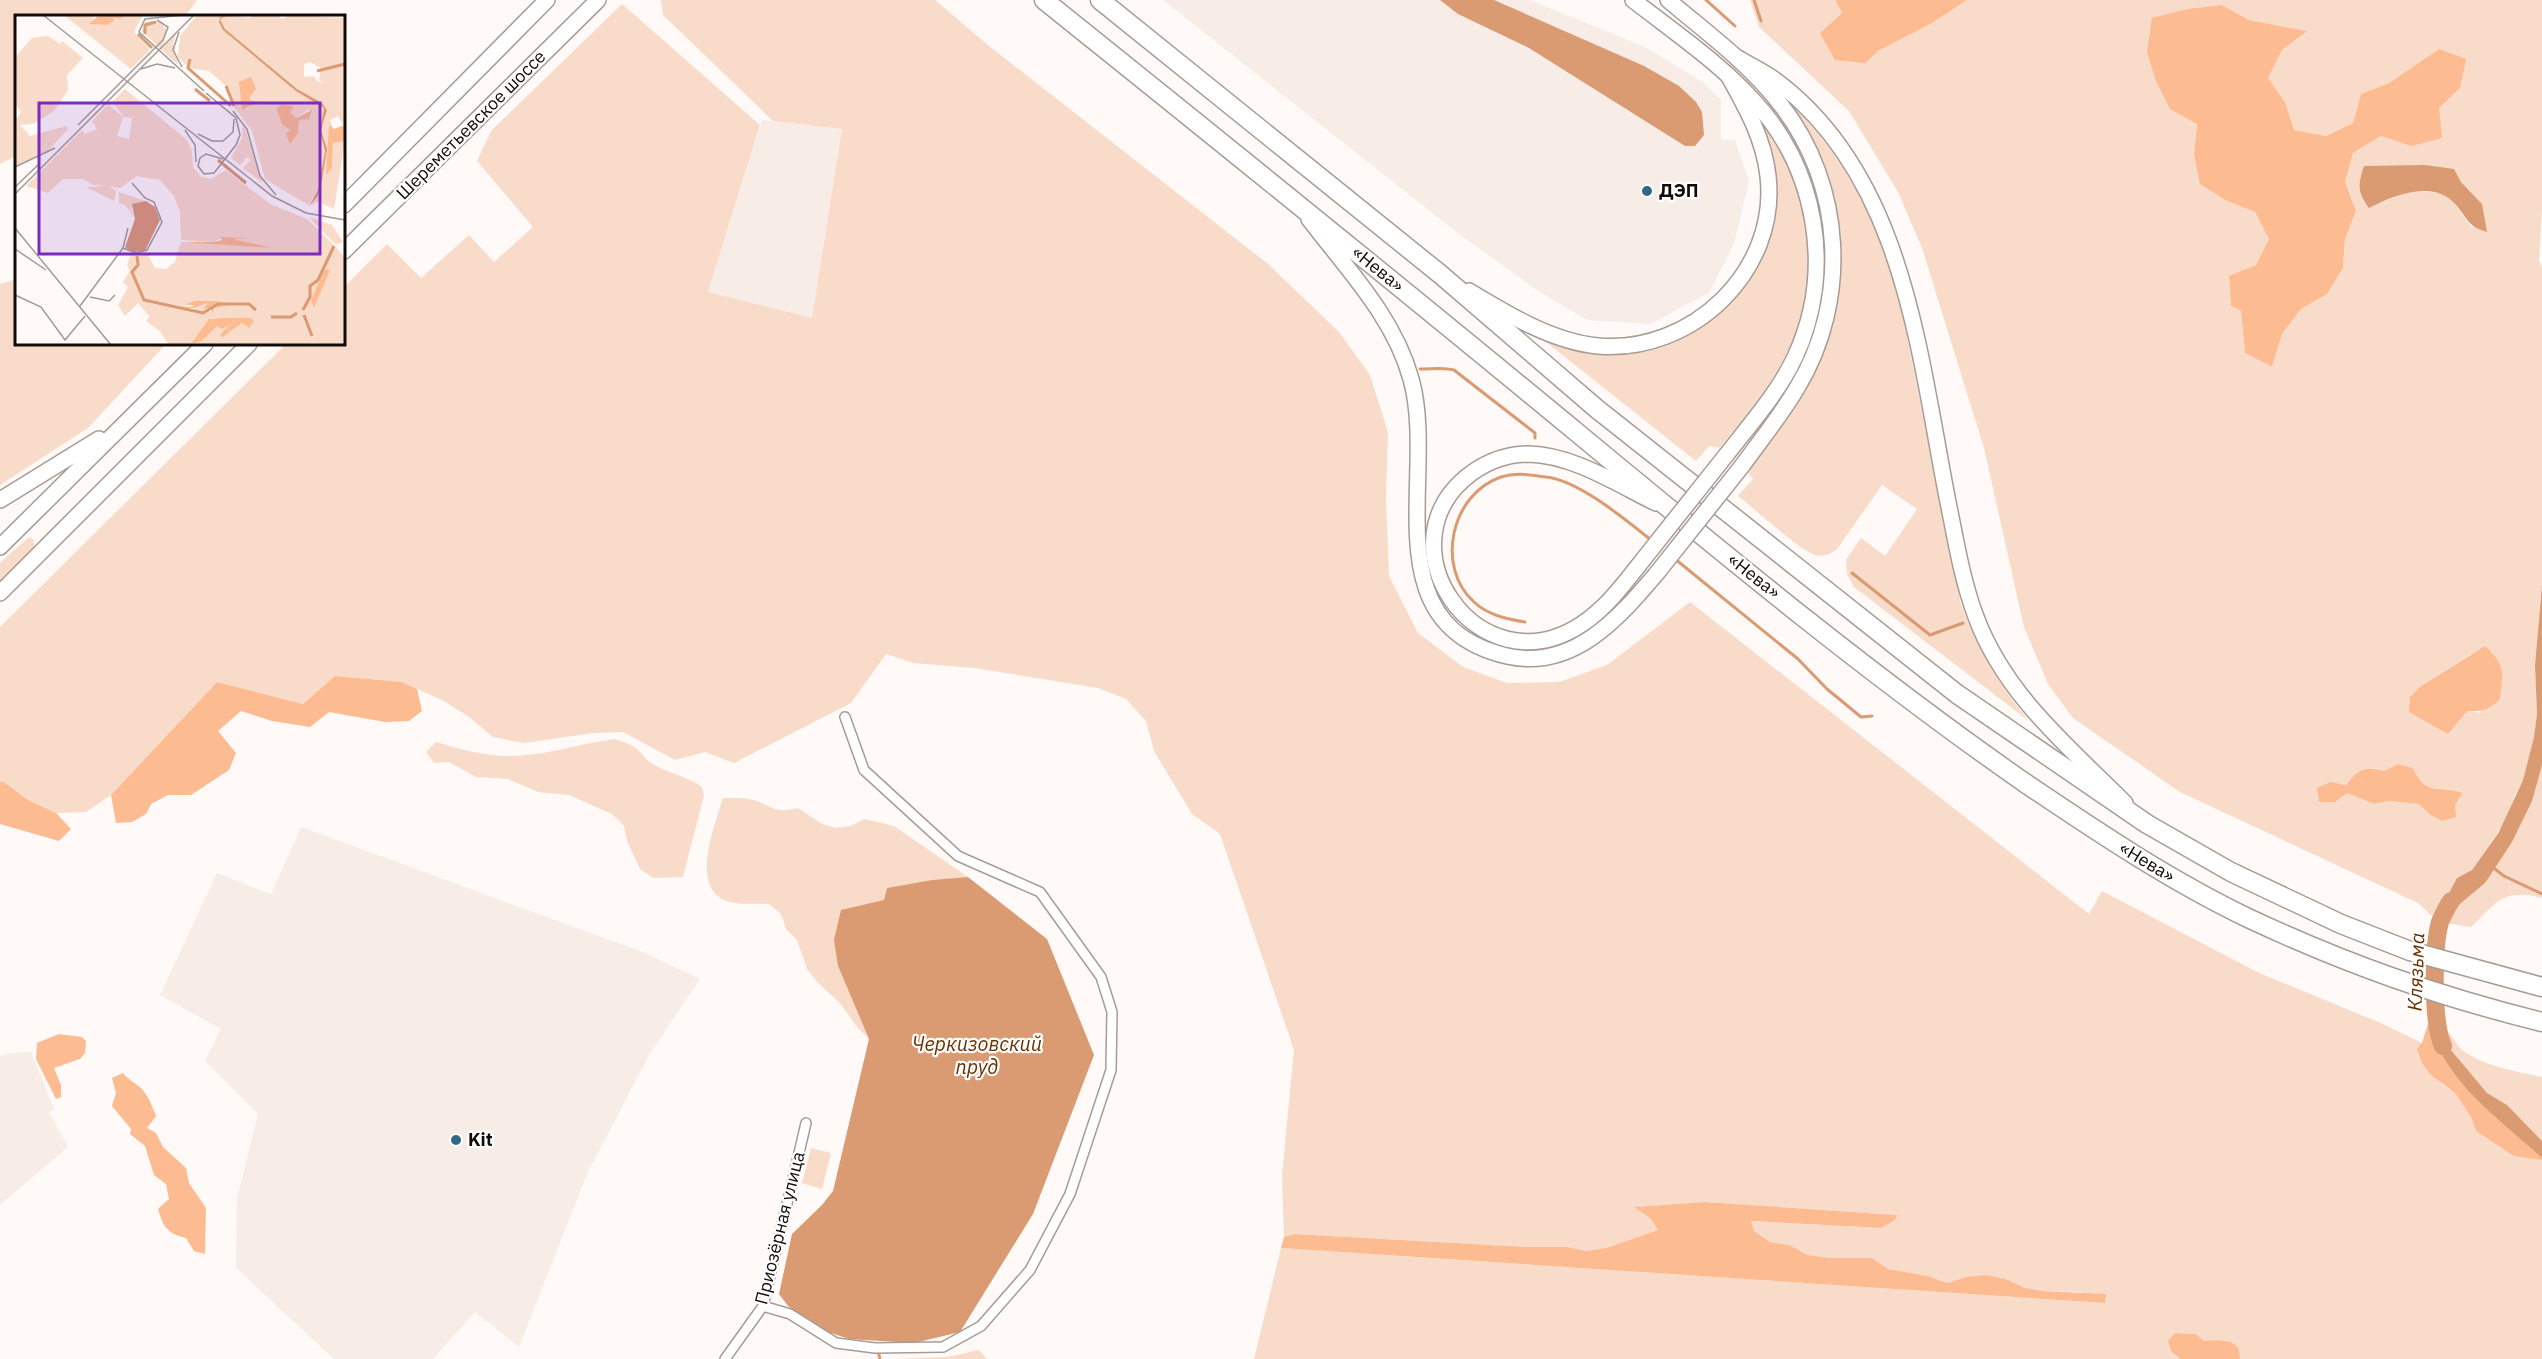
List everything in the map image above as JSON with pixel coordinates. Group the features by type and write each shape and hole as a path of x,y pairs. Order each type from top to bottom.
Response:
{"highway":[{"name":"«Нева»","path":"1044,0 1296,202 1673,512 1942,726 2103,836 2186,885 2245,916 2334,957 2413,987 2542,1023"},
{"name":"«Нева»","path":"1100,0 1440,274 1598,409 1958,694 2147,824 2231,872 2293,902 2410,951 2491,975 2542,987"}],"main road":[{"name":"Шереметьевское шоссе","path":"345,204 547,0"},
{"name":"Шереметьевское шоссе","path":"345,250 598,0"},
{"path":"1633,0 1728,75 1779,131 1791,154 1807,194 1815,226 1817,263 1811,309 1795,357 1783,380 1642,561 1615,594 1581,625 1548,638 1530,641 1511,640 1476,626 1463,615 1450,599 1437,569 1435,537 1444,506 1452,491 1464,479 1492,461 1508,456 1528,454 1563,460 1673,512"},
{"path":"1296,202 1379,311 1392,332 1411,379 1418,421 1417,558 1427,593 1435,608 1450,627 1472,643 1490,652 1512,657 1553,656 1592,638 1611,624 1657,573 1742,466 1798,387 1828,313 1834,263 1831,224 1825,192 1807,146 1780,104 1736,57 1668,0"},
{"path":"1736,57 1774,80 1798,100 1827,131 1861,181 1884,228 1898,263 1910,309 1962,572 1976,617 1994,657 2021,698 2050,731 2147,824"},
{"path":"1440,274 1503,312 1563,339 1598,346 1636,345 1657,339 1706,315 1738,283 1753,262 1765,232 1769,206 1769,177 1764,150 1743,102 1728,75"},
{"path":"0,547 204,345"},
{"path":"0,593 248,345"},
{"path":"0,500 100,439 146,402"}],"street":[{"path":"763,1306 790,1314 836,1343 875,1348 943,1347 981,1326 1030,1270 1070,1194 1111,1070 1112,1012 1101,977 1041,892 958,856 864,770 845,717"},
{"name":"Приозёрная улица","path":"725,1359 763,1306 806,1123"}],"shaded area":[{"path":"0,0 197,0 186,15 15,15 15,156 0,164"},
{"path":"661,0 935,0 989,46 1268,264 1339,332 1370,375 1388,432 1386,498 1389,576 1418,633 1463,667 1507,683 1559,682 1607,665 1690,602 2089,914 2102,891 2259,973 2383,1024 2422,1043 2443,1085 2455,1093 2471,1117 2476,1131 2529,1157 2542,1160 2542,1359 2240,1359 2240,1353 2226,1340 2204,1341 2196,1334 2176,1333 2168,1341 2171,1351 2180,1359 1254,1359 1281,1248 2104,1303 2081,1292 2042,1291 2025,1288 2006,1279 1966,1277 1947,1283 1928,1276 1888,1269 1872,1258 1830,1258 1808,1255 1789,1245 1770,1242 1754,1231 1751,1221 1881,1228 1896,1215 1704,1202 1636,1207 1650,1218 1658,1230 1606,1248 1586,1251 1567,1247 1527,1247 1294,1234 1284,1237 1282,1175 1294,1050 1220,834 1192,814 1154,751 1146,721 1126,699 1098,688 975,668 913,663 886,654 851,703 734,763 705,752 675,760 623,732 593,733 524,743 493,737 469,717 444,701 402,682 335,676 303,704 217,682 111,795 86,812 56,813 28,800 4,782 0,782 0,627 285,345 345,345 345,286 387,244 421,278 469,235 494,262 533,227 477,161 491,131 622,4 760,125 708,292 812,318 842,129 773,121 663,15"},
{"path":"1163,0 1530,0 1645,47 1703,82 1721,100 1721,139 1735,140 1749,181 1734,244 1709,293 1650,324 1587,320 1538,291 1455,231"},
{"path":"1750,0 1835,0 1842,13 1820,33 1866,63 1878,51 1932,23 1967,0 2542,0 2542,211 2539,260 2542,268 2542,585 2535,665 2537,714 2534,737 2523,780 2514,797 2507,819 2472,870 2457,878 2435,919 2418,903 2180,792 2073,718 2048,684 2024,627 1984,448 1922,248 1898,192 1849,111 1759,27","holes":["2222,5 2249,20 2306,31 2282,50 2268,78 2285,102 2294,130 2326,136 2353,123 2361,94 2389,83 2439,49 2460,88 2439,108 2411,146 2381,136 2353,153 2345,182 2356,211 2345,239 2343,268 2327,294 2301,309 2282,334 2272,367 2245,353 2241,311 2231,306 2229,277 2256,265 2269,239 2255,212 2227,201 2194,154 2197,124","2364,166 2454,169 2461,182 2482,204 2472,228 2454,203 2442,193 2412,191 2369,207","2471,654 2481,713 2467,711 2421,686","2399,764 2413,768 2418,778 2429,787 2463,793 2455,805 2429,814 2419,804 2389,801 2374,804 2347,793 2331,782 2346,785 2362,770 2384,771"]},
{"path":"1835,0 1967,0 1932,23 1878,51 1866,63 1835,60 1820,33 1842,13"},
{"path":"2222,5 2249,20 2307,31 2282,50 2268,78 2285,102 2294,130 2326,136 2353,123 2361,94 2389,83 2439,49 2466,59 2460,88 2439,108 2442,138 2411,146 2381,136 2353,153 2345,182 2356,211 2345,239 2343,268 2327,294 2301,309 2282,334 2272,367 2245,353 2241,311 2231,306 2229,276 2256,265 2269,239 2255,212 2227,201 2200,184 2194,154 2197,124 2170,109 2156,81 2147,52 2152,18 2188,9"},
{"path":"1784,98 1827,145 1859,196 1872,223 1902,312 1961,605 1990,666 2029,721 1854,587 1847,574 1846,560 1861,538 1885,556 1917,509 1882,485 1837,549 1827,555 1818,556 1798,545 1738,496 1753,479 1747,470 1826,340 1839,287 1838,223 1831,191"},
{"path":"1754,112 1787,165 1798,193 1806,223 1809,253 1808,283 1803,313 1792,343 1777,371 1750,411 1719,448 1709,446 1696,461 1546,342 1577,349 1609,351 1641,348 1672,340 1701,326 1726,308 1747,284 1762,255 1769,237 1774,212"},
{"path":"762,120 842,129 812,319 708,292"},
{"path":"15,279 15,345 165,345 88,428 0,485 0,284"},
{"path":"29,537 33,539 35,546 0,580 0,563"},
{"path":"2485,646 2497,659 2502,670 2500,699 2496,703 2485,710 2467,711 2448,734 2409,712 2410,697 2421,686"},
{"path":"335,676 402,682 417,689 422,711 409,721 385,722 329,712 310,727 272,721 241,711 218,731 236,753 229,770 191,795 168,795 151,804 146,814 132,822 116,823 111,795 217,682 303,704"},
{"path":"614,739 634,747 656,766 702,787 704,795 683,877 653,878 640,869 627,841 624,826 612,814 569,795 538,792 508,779 476,777 449,762 434,763 426,752 436,742 463,750 500,756 522,755"},
{"path":"2398,764 2413,768 2428,787 2463,793 2455,805 2456,817 2442,821 2429,814 2419,804 2389,801 2374,804 2347,793 2335,802 2319,802 2317,788 2331,782 2346,785 2354,775 2362,770 2384,771"},
{"path":"2542,765 2542,898 2529,895 2509,896 2495,904 2471,927 2445,923 2454,909 2485,883"},
{"path":"0,782 4,782 28,800 56,813 71,829 59,841 0,824"},
{"path":"723,798 753,800 780,810 798,808 822,824 836,828 851,826 864,819 894,826 968,877 932,880 887,888 884,899 838,966 869,1039 840,1003 817,982 807,969 797,940 786,929 781,914 769,904 733,903 722,899 713,891 708,879 708,851"},
{"path":"301,827 643,952 700,979 649,1055 587,1174 519,1347 475,1312 433,1359 334,1359 236,1268 237,1198 258,1114 205,1061 221,1029 160,995 217,873 271,894"},
{"path":"2429,1021 2446,1062 2459,1080 2474,1097 2542,1160 2514,1156 2476,1131 2471,1117 2455,1093 2431,1075 2422,1063 2417,1049 2422,1043"},
{"path":"2441,1026 2462,1050 2480,1061 2542,1077 2542,1141 2507,1105 2487,1093 2451,1050 2443,1038"},
{"path":"59,1034 82,1037 86,1041 85,1053 80,1059 54,1068 61,1085 61,1097 56,1099 36,1059 37,1043"},
{"path":"31,1052 54,1109 49,1112 68,1147 0,1205 0,1056 9,1053"},
{"path":"123,1073 147,1095 156,1116 147,1128 156,1133 163,1147 186,1168 189,1183 206,1208 205,1254 194,1251 186,1238 171,1232 162,1221 158,1209 169,1199 166,1184 154,1175 145,1146 130,1134 131,1129 112,1106 116,1093 112,1078"},
{"path":"811,1148 831,1153 822,1189 802,1183"},
{"path":"1704,1202 1897,1215 1895,1220 1881,1228 1751,1221 1754,1231 1770,1242 1789,1245 1808,1255 1830,1258 1872,1258 1888,1269 1928,1276 1947,1283 1966,1277 1986,1275 2042,1291 2106,1294 2105,1303 1281,1248 1284,1237 1294,1234 1527,1247 1567,1247 1586,1251 1606,1248 1658,1230 1650,1218 1634,1207"},
{"path":"2175,1333 2196,1334 2204,1341 2222,1340 2233,1343 2237,1347 2240,1359 2180,1359 2171,1351 2168,1341"},
{"path":"979,1350 987,1359 892,1359 947,1357"}],"water":[{"path":"1440,0 1494,0 1644,66 1679,86 1696,102 1702,112 1704,135 1695,146 1685,146 1529,48 1458,14"},
{"path":"2425,165 2454,169 2461,182 2482,204 2487,232 2472,225 2456,205 2447,197 2437,193 2426,191 2402,194 2369,208 2362,197 2360,188 2364,166"},
{"path":"2542,585 2542,765 2532,801 2512,842 2485,883 2454,909 2445,923 2435,919 2457,878 2472,870 2499,832 2523,780 2534,737 2537,714 2535,665"},
{"name":"Черкизовский пруд","path":"968,877 1047,939 1094,1055 1033,1214 960,1332 914,1343 849,1339 825,1331 788,1306 779,1294 792,1234 833,1191 869,1039 838,966 834,940 841,910 884,900 887,888 932,880"},
{"path":"2429,1021 2441,1026 2443,1038 2451,1050 2487,1093 2507,1105 2542,1141 2542,1158 2491,1113 2459,1080 2446,1062"}],"waterway":[{"path":"1706,0 1735,26"},
{"path":"1754,0 1761,21"},
{"path":"1420,369 1454,370 1535,433 1535,438"},
{"path":"1525,622 1498,616 1479,606 1462,587 1455,570 1452,552 1454,533 1460,515 1470,499 1484,486 1501,477 1512,475 1559,480 1601,502 1651,540"},
{"path":"1675,559 1798,659 1827,689 1861,717 1872,716"},
{"path":"1852,573 1930,635 1963,623"},
{"path":"2491,866 2504,876 2542,894"},
{"name":"Клязьма","path":"2443,1046 2439,1035 2435,1003 2435,966 2440,922 2451,901"},
{"path":"878,1351 880,1359"}],"place":[{"name":"ДЭП","path":"1647,191"},
{"name":"Kit","path":"456,1140"}]}
